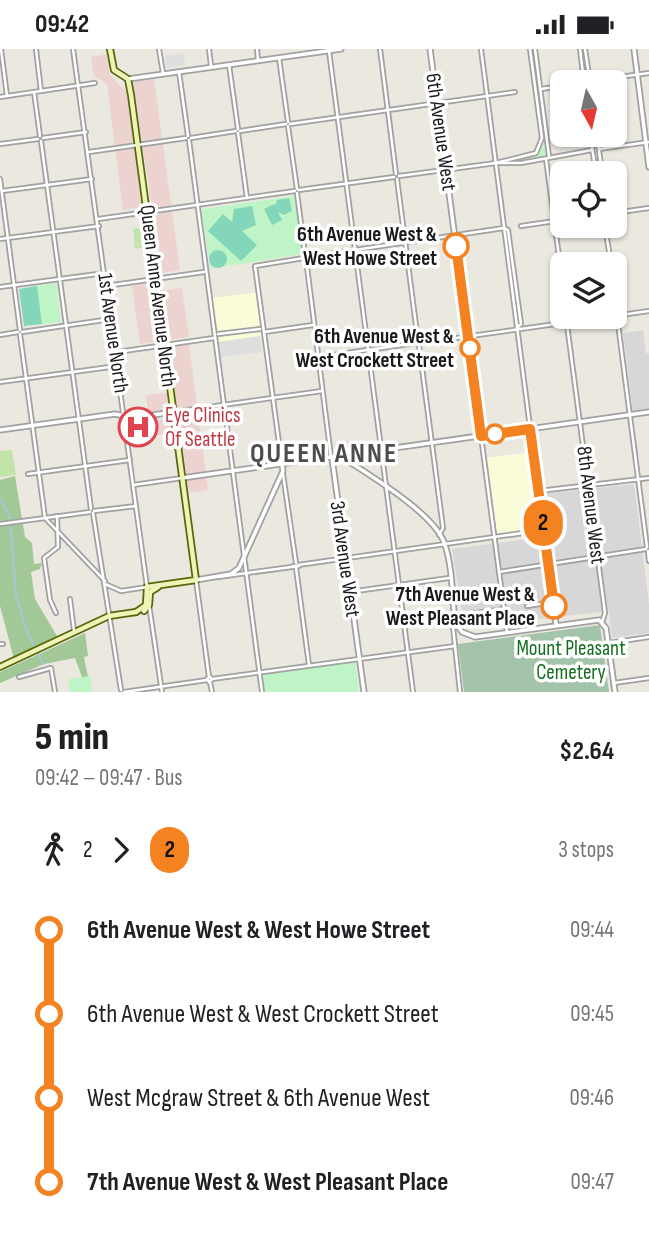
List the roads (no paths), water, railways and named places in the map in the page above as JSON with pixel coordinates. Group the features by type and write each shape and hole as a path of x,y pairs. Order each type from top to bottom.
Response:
{"main road":[{"name":"Queen Anne Avenue North","path":"110,49 114,70 128,79 196,580"},
{"path":"136,612 146,605 147,587 196,580"},
{"path":"0,667 74,631 109,617 136,612 149,605 152,590 165,584"}],"street":[{"path":"1,49 7,96"},
{"path":"36,49 41,91"},
{"name":"1st Avenue North","path":"73,49 147,587"},
{"path":"159,49 163,74"},
{"path":"209,49 211,67"},
{"path":"257,49 259,60"},
{"path":"128,79 279,58 307,51 341,49"},
{"path":"380,49 443,528 439,535"},
{"name":"6th Avenue West","path":"430,49 507,632"},
{"path":"481,49 504,228 508,230 521,324 517,329 556,624"},
{"path":"496,163 530,155 540,148 542,138 533,49"},
{"path":"533,49 541,89 550,184"},
{"path":"580,49 583,70"},
{"path":"585,49 588,70"},
{"path":"634,49 648,142 649,167"},
{"path":"329,51 413,692"},
{"name":"3rd Avenue West","path":"279,58 364,692"},
{"path":"229,65 247,198"},
{"path":"179,72 262,692"},
{"path":"627,76 649,73"},
{"path":"0,97 95,83"},
{"path":"541,89 550,88"},
{"path":"34,92 84,466 122,691 455,646"},
{"path":"89,152 515,92"},
{"path":"0,144 86,132"},
{"path":"600,161 599,149 648,142"},
{"path":"592,147 594,161"},
{"path":"98,219 592,150"},
{"path":"0,179 45,518 105,583 121,591 147,587"},
{"path":"1,192 92,179"},
{"path":"627,211 649,208"},
{"path":"521,226 550,222"},
{"path":"0,239 99,226"},
{"path":"309,665 256,265 504,228"},
{"path":"106,286 205,272"},
{"path":"0,287 105,273"},
{"path":"627,314 649,311"},
{"path":"0,335 111,319"},
{"path":"319,357 550,324"},
{"path":"264,332 314,325"},
{"path":"218,334 260,329"},
{"name":"8th Avenue West","path":"568,329 605,613 602,622 609,643 615,692"},
{"path":"618,329 649,561"},
{"path":"116,352 214,338"},
{"path":"0,382 117,366"},
{"path":"0,430 78,419 124,415 133,418 323,391"},
{"path":"133,485 649,412"},
{"path":"340,456 387,486 415,509 445,544 460,692"},
{"path":"28,474 130,460"},
{"path":"215,577 236,571 283,471"},
{"path":"539,491 649,478"},
{"path":"0,524 136,506"},
{"path":"56,613 50,600 44,558 57,549 57,516"},
{"path":"196,580 544,530"},
{"path":"499,572 648,549"},
{"path":"349,592 450,578"},
{"name":"Queen Anne Avenue North","path":"196,580 212,692"},
{"path":"70,600 74,631"},
{"path":"527,606 553,602"},
{"path":"149,605 162,692"},
{"path":"476,613 504,609"},
{"path":"455,622 462,632 470,636 592,619 602,622"},
{"path":"609,643 649,637"},
{"path":"19,677 51,668 55,692"},
{"path":"614,683 649,678"}],"waterway":[{"path":"0,498 10,517 16,595 26,629 43,664"}],"place":[{"name":"6th Avenue West & West Howe Street","path":"456,246"},
{"name":"6th Avenue West & West Crockett Street","path":"470,348"},
{"name":"Eye Clinics Of Seattle","path":"138,427"},
{"name":"7th Avenue West & West Pleasant Place","path":"554,606"}],"district":[{"name":"QUEEN ANNE","path":"324,453"}],"park label":[{"name":"Mount Pleasant Cemetery","path":"571,660"}]}
